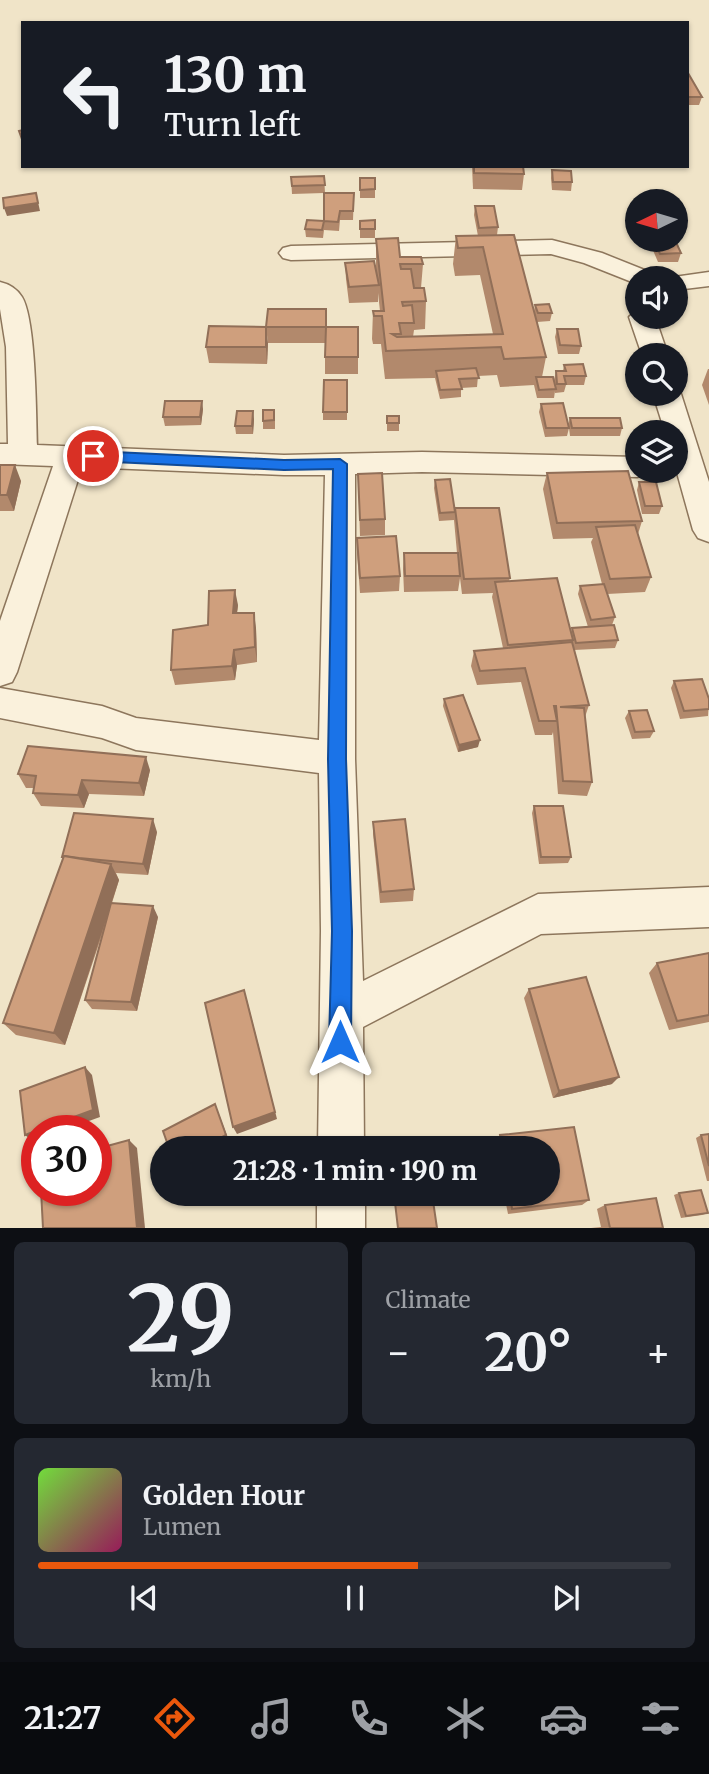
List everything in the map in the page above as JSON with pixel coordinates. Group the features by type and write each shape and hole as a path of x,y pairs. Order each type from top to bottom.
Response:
{"street":[{"path":"291,253 552,247 593,258 625,271"},
{"path":"688,282 709,279"},
{"path":"0,289 11,299 19,347 12,454 284,465 422,461 625,467"},
{"path":"671,406 709,530"},
{"path":"0,672 71,455"},
{"path":"340,464 337,759 342,931 341,1136"},
{"path":"0,704 102,722 136,734 337,759"},
{"path":"340,1016 538,915 709,907"},
{"path":"341,1206 341,1228"}],"building":[{"path":"689,75 702,97 689,97"},
{"path":"474,168 523,168 524,174 474,173"},
{"path":"552,170 571,171 572,182 553,182"},
{"path":"324,176 325,185 292,186 291,177"},
{"path":"360,178 375,178 375,189 360,190"},
{"path":"36,193 38,203 4,208 3,198"},
{"path":"324,193 354,193 353,211 340,211 338,222 324,221"},
{"path":"475,206 494,206 498,227 479,228"},
{"path":"307,220 324,221 322,230 305,229"},
{"path":"375,220 375,229 360,229 360,221"},
{"path":"514,235 546,357 504,359 501,347 386,351 382,316 374,316 373,311 384,311 376,239 398,238 400,257 421,257 423,264 400,264 401,269 411,269 414,288 424,288 426,301 402,302 403,306 412,305 414,323 399,323 401,334 392,334 397,337 503,334 483,247 458,248 456,236"},
{"path":"659,252 681,253 660,254"},
{"path":"374,261 379,285 349,287 345,263"},
{"path":"549,304 552,313 538,313 535,305"},
{"path":"268,309 326,309 326,327 266,327"},
{"path":"209,326 266,327 266,347 206,347"},
{"path":"326,327 358,327 358,357 325,357"},
{"path":"557,329 578,329 581,346 560,345"},
{"path":"583,364 586,376 564,376 566,384 557,384 556,371 566,371 564,365"},
{"path":"476,368 479,378 459,379 462,389 440,390 436,371"},
{"path":"536,377 553,377 556,389 539,390"},
{"path":"324,380 347,380 347,412 323,412"},
{"path":"165,401 202,401 200,417 163,417"},
{"path":"563,403 569,428 546,428 541,404"},
{"path":"263,410 274,410 274,420 263,421"},
{"path":"237,411 253,411 252,426 235,426"},
{"path":"387,416 399,416 399,423 387,423"},
{"path":"570,418 620,418 622,428 572,428"},
{"path":"0,465 15,465 7,495 0,495"},
{"path":"625,471 625,483 631,483 642,521 557,523 547,473"},
{"path":"382,473 385,519 360,520 358,474"},
{"path":"450,479 455,512 440,513 435,480"},
{"path":"639,483 656,483 662,506 645,506"},
{"path":"455,508 499,508 510,578 464,579"},
{"path":"635,525 651,577 610,579 596,527"},
{"path":"396,536 400,576 360,578 357,538"},
{"path":"404,553 458,553 460,576 405,576"},
{"path":"557,578 573,640 508,645 495,582"},
{"path":"604,584 615,617 591,620 580,586"},
{"path":"235,590 233,613 254,613 255,647 234,650 232,666 171,670 173,630 208,625 209,591"},
{"path":"614,625 618,640 576,643 572,628"},
{"path":"572,642 589,705 560,707 584,708 592,782 563,781 556,706 557,721 539,721 525,668 480,671 474,651"},
{"path":"702,679 709,699 709,709 684,711 674,681"},
{"path":"463,695 480,740 459,745 444,699"},
{"path":"647,710 654,731 635,732 629,711"},
{"path":"28,746 146,757 139,783 82,780 78,795 33,793 36,776 18,774"},
{"path":"534,806 563,806 571,857 541,857"},
{"path":"74,813 153,819 143,864 62,857"},
{"path":"405,819 414,889 381,892 373,822"},
{"path":"64,856 111,864 54,1033 3,1023"},
{"path":"111,903 153,906 131,1002 85,1000"},
{"path":"709,953 709,1015 677,1021 657,963"},
{"path":"586,977 619,1077 559,1091 529,989"},
{"path":"244,990 275,1112 233,1127 205,1003"},
{"path":"85,1067 93,1110 79,1115 23,1115 20,1091"},
{"path":"215,1104 226,1135 165,1136 163,1131"},
{"path":"574,1127 589,1200 560,1203 560,1136 500,1135"},
{"path":"709,1134 709,1166 701,1135"},
{"path":"129,1140 137,1228 43,1228 42,1206 112,1206 112,1145"},
{"path":"701,1190 708,1213 686,1216 679,1193"},
{"path":"656,1198 663,1228 610,1228 605,1205"},
{"path":"395,1206 434,1206 437,1228 398,1228"},
{"path":"512,1206 538,1206 512,1209"}],"route":[{"path":"93,456 284,465 340,464 337,759 342,931 340,1042"}]}
